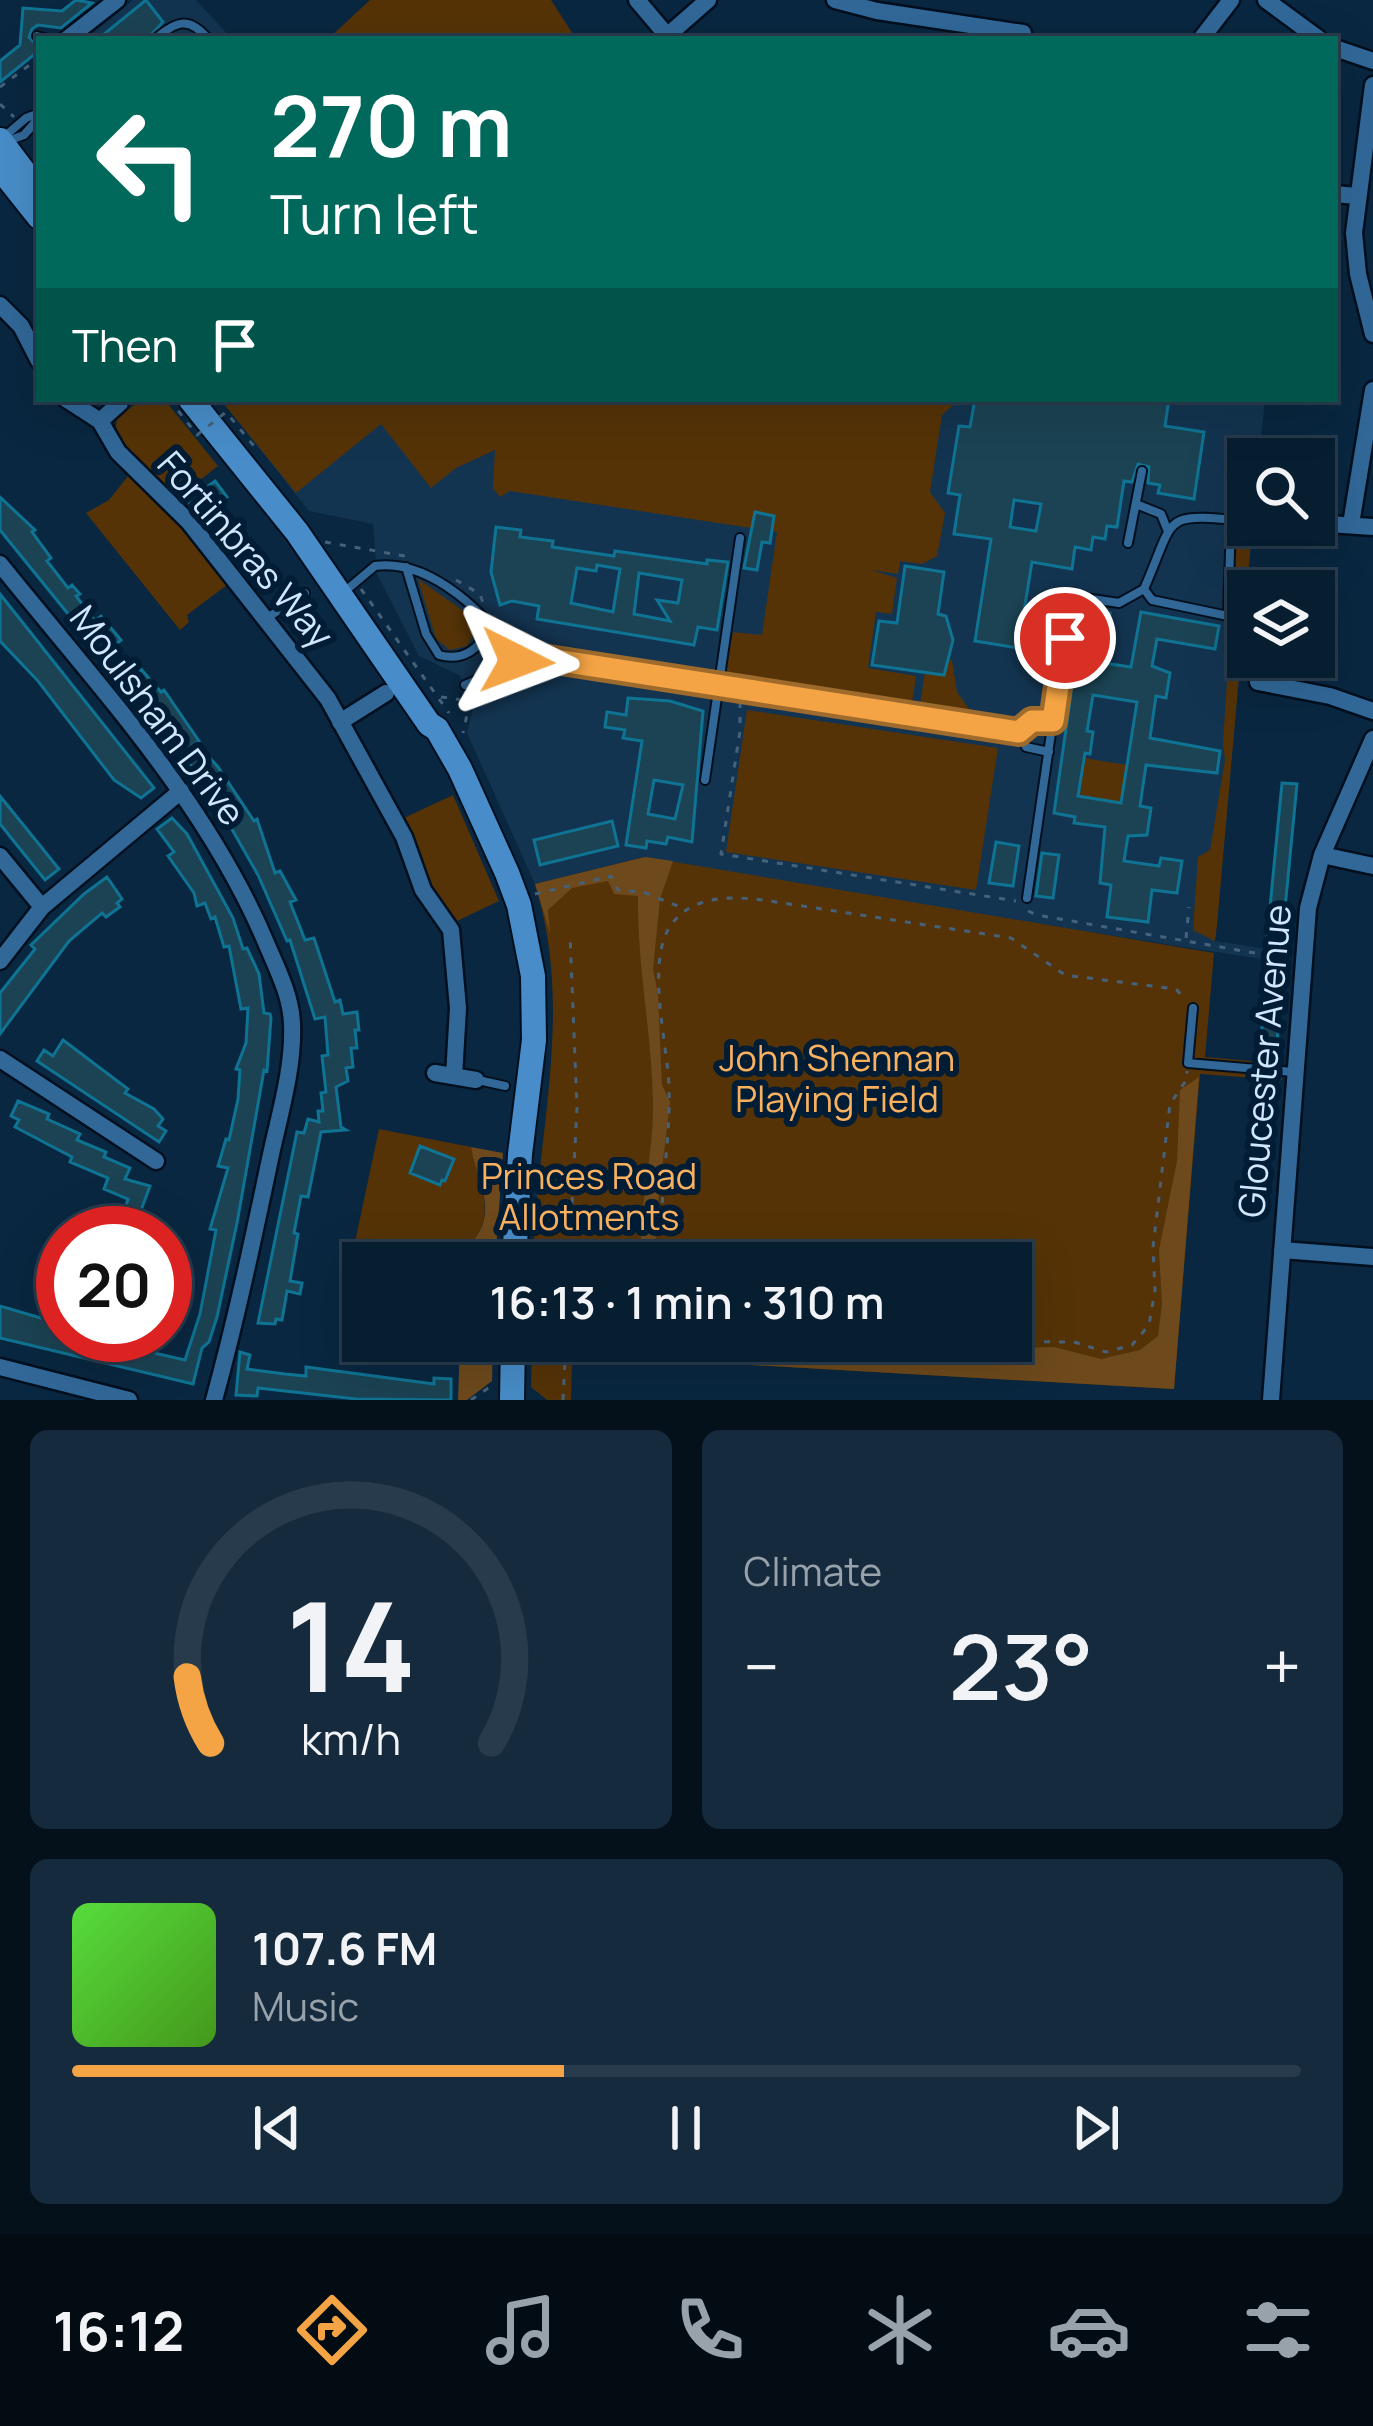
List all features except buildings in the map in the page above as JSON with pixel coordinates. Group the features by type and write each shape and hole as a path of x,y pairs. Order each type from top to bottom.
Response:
{"main road":[{"path":"7,138 19,179 36,211"},
{"path":"193,402 356,589 429,704 436,729 460,769 507,873 533,976 534,1040 515,1242"},
{"path":"260,481 436,729"}],"street":[{"path":"71,36 117,0"},
{"path":"637,0 667,36"},
{"path":"669,36 708,0"},
{"path":"835,0 1023,36"},
{"path":"1203,36 1231,0"},
{"path":"1266,0 1314,36"},
{"path":"1338,49 1373,62"},
{"path":"1373,85 1356,196 1355,254 1373,334"},
{"path":"1338,194 1356,196"},
{"path":"0,305 21,326 36,355"},
{"path":"1351,524 1373,390"},
{"name":"Fortinbras Way","path":"71,402 100,421 118,452 189,522 314,680 340,722 404,836 423,890 451,930 458,1008 445,1075 476,1080"},
{"path":"100,421 120,403"},
{"path":"1335,524 1373,527"},
{"name":"Moulsham Drive","path":"0,564 181,791 216,843 260,926 286,993 292,1028 278,1124 214,1400"},
{"path":"1258,682 1330,696 1373,712"},
{"path":"340,722 386,693"},
{"name":"Gloucester Avenue","path":"1271,1400 1308,908 1322,855 1373,739"},
{"path":"0,961 42,907 181,791"},
{"path":"1322,855 1373,866"},
{"path":"0,856 42,907"},
{"path":"0,1059 156,1161"},
{"path":"1282,1250 1373,1257"},
{"path":"0,1366 97,1397 129,1400"}],"lane":[{"path":"158,36 185,21 205,36"},
{"path":"0,126 7,138 36,118"},
{"path":"1128,544 1142,471"},
{"path":"1136,504 1161,514 1167,529"},
{"path":"1027,898 1071,596 1119,603 1144,589 1167,529 1182,518 1227,520"},
{"path":"705,780 740,538"},
{"path":"1144,589 1152,601 1228,616 1230,546"},
{"path":"356,589 375,566 406,566 422,572 474,608 517,661"},
{"path":"406,566 426,634 439,655 454,658 471,652 492,628"},
{"path":"266,619 305,592"},
{"path":"464,685 529,656 1019,732 1032,721 1053,721"},
{"path":"1019,732 1026,747 1048,752"},
{"path":"1192,1008 1188,1064 1295,1072"},
{"path":"476,1080 505,1086"}],"path":[{"path":"0,87 36,60"},
{"path":"0,104 7,138"},
{"path":"171,402 197,435 226,412 258,451"},
{"path":"356,589 439,697 471,700 463,734"},
{"path":"741,688 740,731 721,854 1026,903 1029,912 1037,915 1303,961"},
{"path":"533,895 611,876 618,890 643,892 686,910"},
{"path":"661,1242 670,1093 659,975 662,943 686,910 713,899 738,897 1012,938 1065,975 1175,988 1192,1008"},
{"path":"1186,940 1189,907"},
{"path":"570,934 578,1108 570,1242"},
{"path":"1032,1342 1074,1342 1106,1352 1132,1345 1149,1325 1170,1104 1187,1079 1188,1064"},
{"path":"562,1400 565,1362"},
{"path":"471,1400 504,1391"}],"shaded area":[{"path":"133,0 196,0 229,36 89,36"},
{"path":"222,402 1265,402 1261,438 1227,438 1227,546 1251,546 1249,570 1227,570 1227,678 1239,678 1215,941 1287,952 1286,963 645,857 535,884 467,733 474,703 459,675 419,656 377,574 373,524 309,511"},
{"path":"645,857 673,861 660,899 653,969 662,1085 670,1102 655,1242 642,1242 653,1103 638,896 614,894 608,881 572,888 548,910 550,933 535,884"},
{"path":"1199,1077 1174,1389 699,1362 1032,1362 1032,1348 1054,1347 1101,1359 1140,1350 1158,1336 1162,1304 1159,1250 1177,1161 1180,1090"},
{"path":"471,1147 503,1153 497,1242 471,1242 483,1223 483,1190"},
{"path":"459,1362 492,1362 492,1381 467,1400 458,1400"}],"green space":[{"path":"370,0 551,0 574,36 331,36"},
{"path":"138,402 166,402 218,466 177,498 124,446 117,418"},
{"path":"222,402 957,402 942,415 930,492 945,513 937,556 922,564 900,561 898,574 871,570 897,578 892,614 876,612 868,668 916,676 911,710 737,682 726,670 733,632 762,635 777,532 510,491 500,497 493,488 495,450 456,468 431,488 381,424 296,493"},
{"path":"128,476 181,525 227,585 187,615 189,622 180,630 86,513 109,500"},
{"path":"1236,546 1251,546 1248,570 1234,570"},
{"path":"418,579 468,614 475,632 467,646 450,650 436,639"},
{"path":"952,660 957,692 972,719 919,711 925,672 944,675"},
{"path":"1227,678 1239,678 1215,941 1193,930 1198,857 1210,850 1225,760"},
{"path":"747,710 998,748 976,890 726,852"},
{"path":"1084,758 1127,765 1120,802 1080,796"},
{"path":"453,795 499,901 457,921 429,885 404,818"},
{"name":"John Shennan Playing Field","path":"645,857 1214,953 1205,1057 1283,1064 1282,1080 1200,1074 1174,1389 699,1362 1032,1362 1032,1242 534,1242 553,1026 547,932 535,884"},
{"path":"379,1129 471,1147 485,1212 471,1242 355,1242"},
{"name":"John Shennan Playing Field","path":"532,1362 572,1362 571,1400 547,1400 531,1387"}],"route":[{"path":"517,661 529,656 1019,732 1032,721 1053,721 1065,638"}],"park label":[{"name":"Princes Road Allotments","path":"589,1196"}]}
